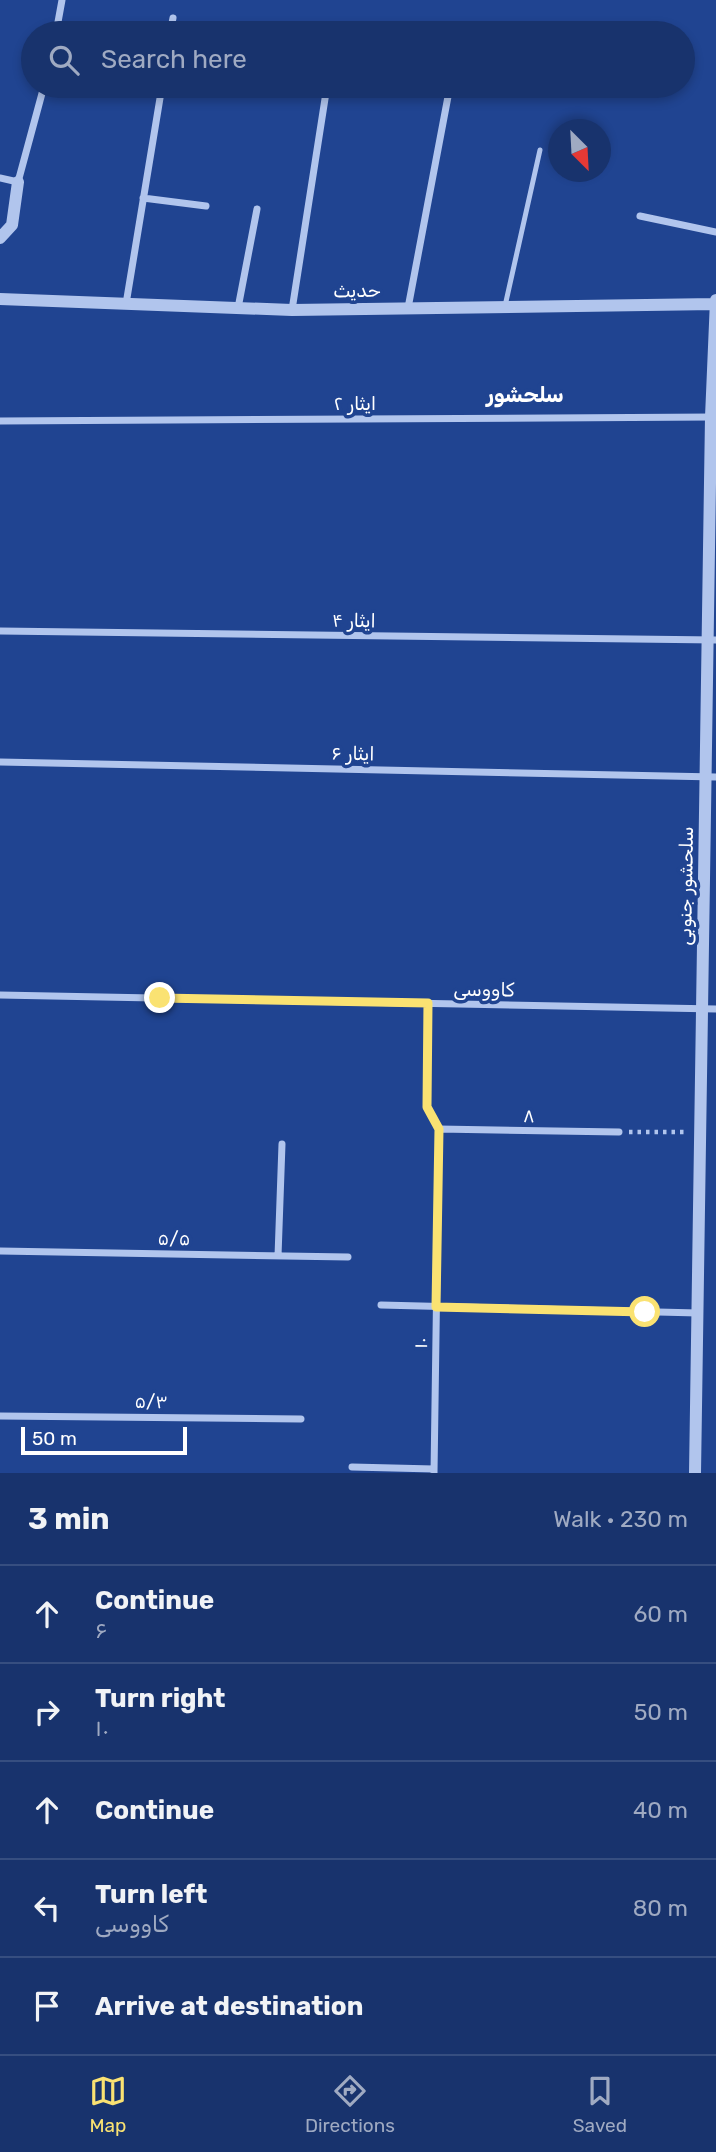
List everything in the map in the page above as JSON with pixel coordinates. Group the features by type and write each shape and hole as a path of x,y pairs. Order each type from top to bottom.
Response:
{"street":[{"path":"58,21 62,0"},
{"path":"0,239 12,225 18,182 41,98"},
{"path":"126,304 160,98"},
{"path":"292,310 325,98"},
{"path":"408,308 448,98"},
{"path":"0,178 18,182"},
{"path":"143,198 206,206"},
{"path":"238,308 257,209"},
{"path":"640,216 716,232"},
{"name":"حدیث","path":"0,299 292,310 716,303"},
{"name":"سلحشور جنوبی","path":"695,1473 702,1009 711,777 716,303"},
{"name":"ایثار ۲","path":"0,421 713,417"},
{"name":"ایثار ۴","path":"0,631 712,640"},
{"name":"ایثار ۶","path":"0,762 711,777"},
{"name":"کاووسی","path":"0,995 716,1009"},
{"name":"۸","path":"439,1129 619,1132"},
{"name":"۱۰","path":"434,1471 439,1129"},
{"path":"278,1256 282,1144"},
{"name":"۵/۵","path":"0,1251 348,1257"},
{"path":"381,1306 698,1313"},
{"name":"۵/۳","path":"0,1416 301,1419"},
{"path":"352,1467 434,1471"}],"lane":[{"path":"505,306 540,150"}],"path":[{"path":"428,1003 427,1107 439,1129"},
{"path":"619,1132 701,1132"}],"district":[{"name":"سلحشور","path":"525,395"}],"route":[{"path":"160,998 428,1003 427,1107 439,1129 436,1307 645,1312"}]}
